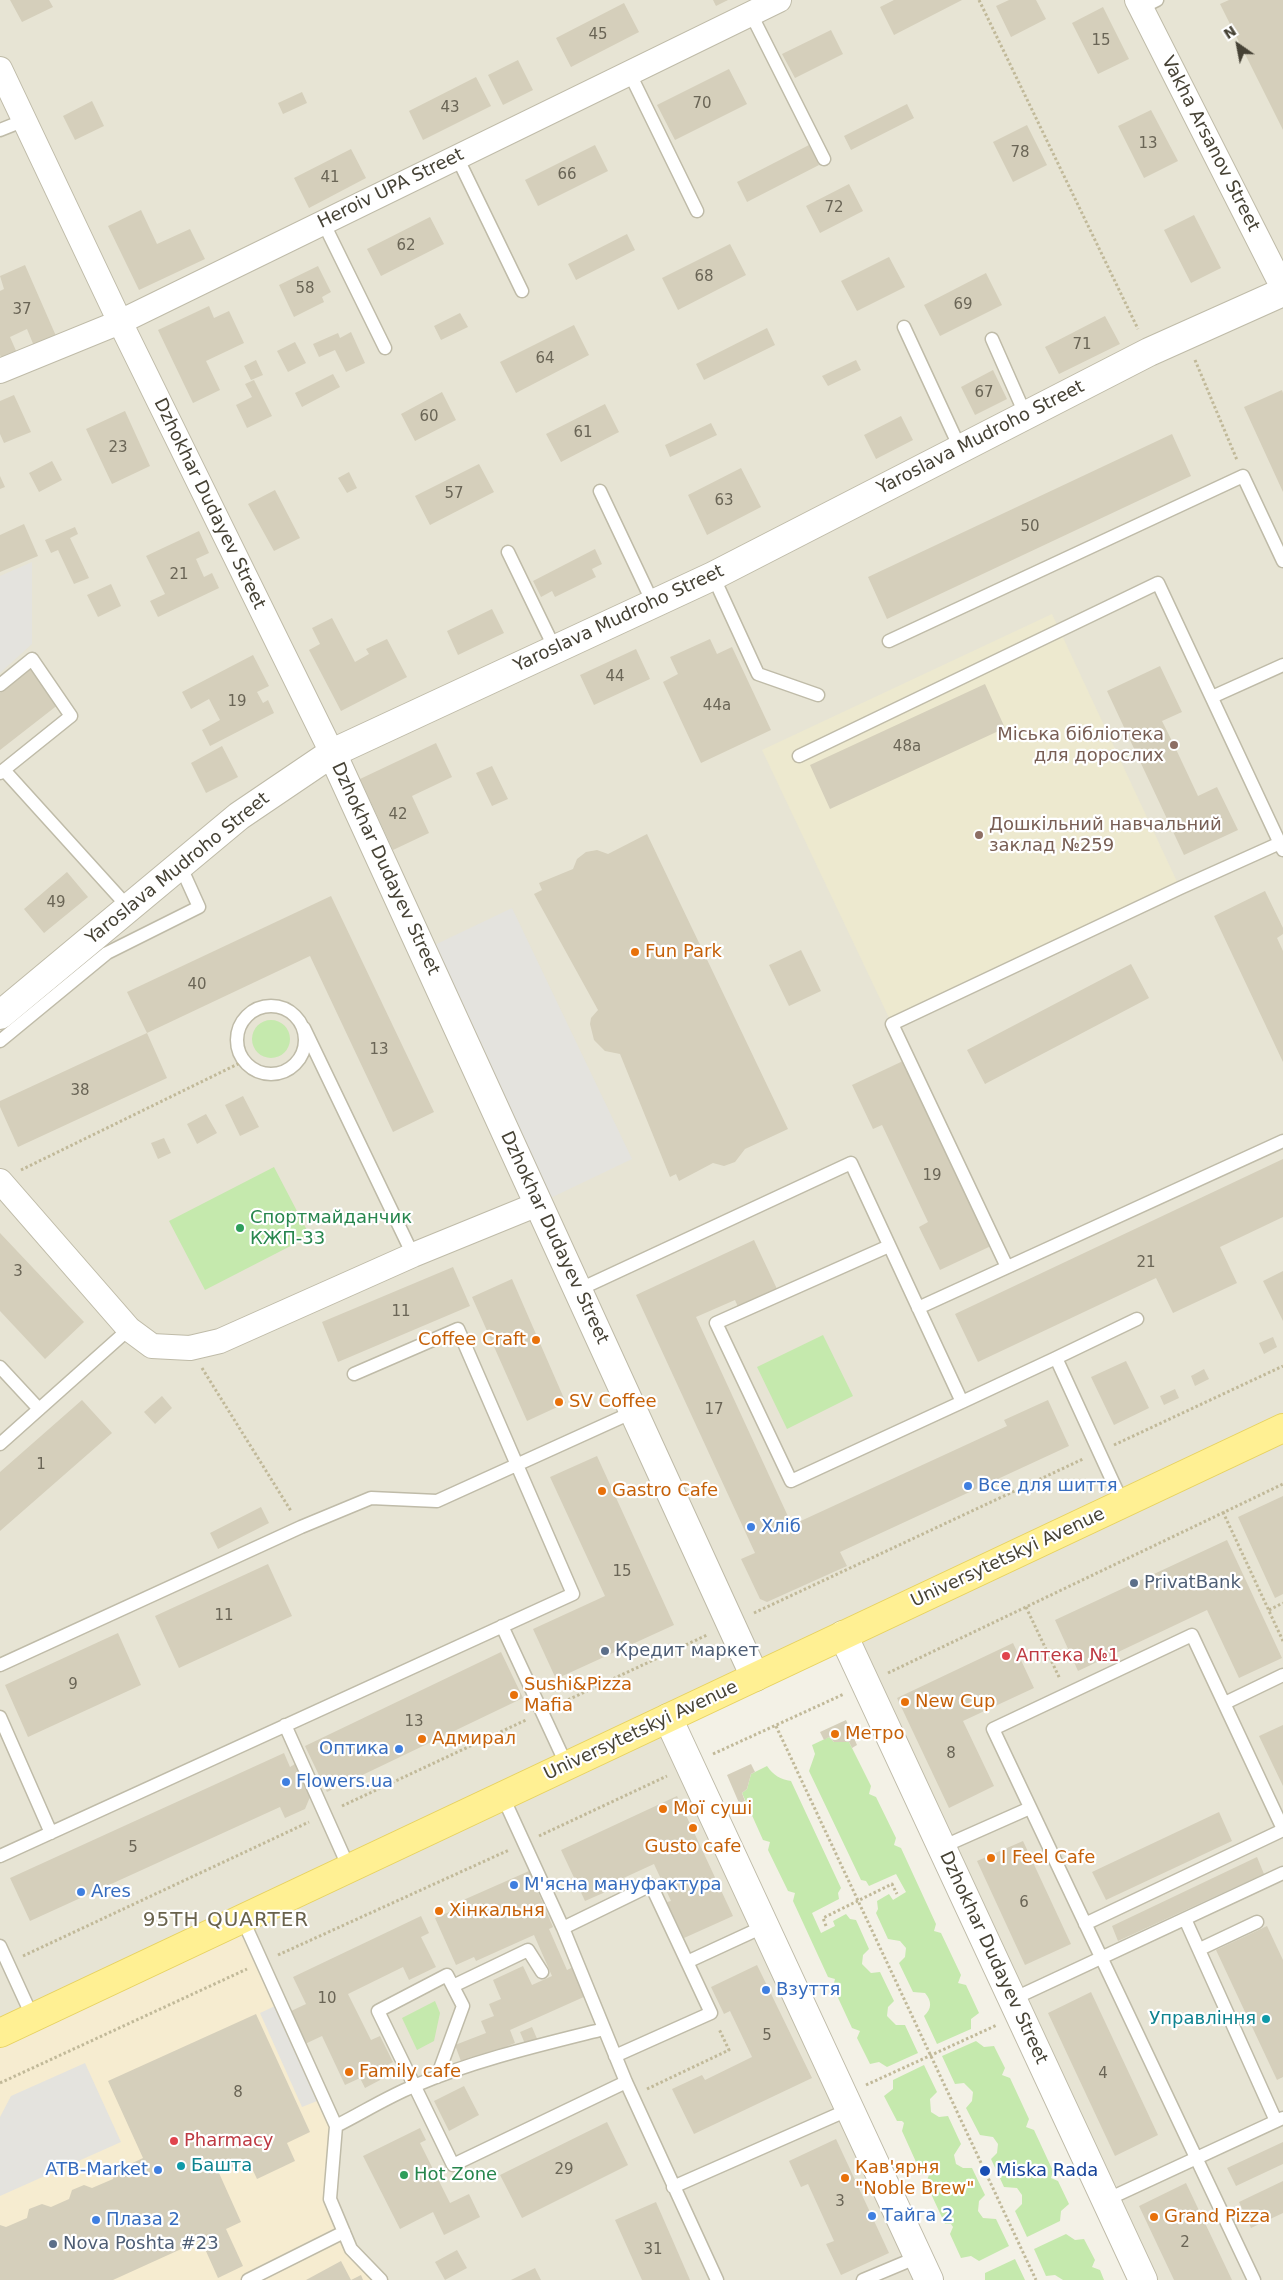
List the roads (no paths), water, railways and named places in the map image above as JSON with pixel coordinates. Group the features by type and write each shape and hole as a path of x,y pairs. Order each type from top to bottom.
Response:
{"main road":[{"name":"Universytetskyi Avenue","path":"0,2033 1283,1428"}],"street":[{"name":"Heroiv UPA Street","path":"0,371 120,322 779,0"},
{"name":"Vakha Arsanov Street","path":"1145,3 1283,290"},
{"name":"Dzhokhar Dudayev Street","path":"0,69 120,322 332,753 755,1677"},
{"name":"Yaroslava Mudroho Street","path":"0,1015 239,816 332,753 713,576 1149,352 1283,290"},
{"path":"9,1177 129,1329 152,1346 190,1348 220,1341 413,1255 538,1204"},
{"name":"Dzhokhar Dudayev Street","path":"843,1635 1143,2280"},
{"path":"668,1718 923,2268"}],"lane":[{"path":"751,14 824,159"},
{"path":"630,74 697,212"},
{"path":"0,130 25,120"},
{"path":"457,157 522,291"},
{"path":"323,222 384,348"},
{"path":"904,327 960,448"},
{"path":"992,339 1026,416"},
{"path":"889,641 1243,476 1283,561"},
{"path":"600,491 653,603"},
{"path":"508,552 554,650"},
{"path":"713,576 758,674 818,696"},
{"path":"799,756 1158,582 1282,846 1180,888 892,1024 1007,1267"},
{"path":"0,685 32,659 71,716 2,772 129,908"},
{"path":"1212,697 1283,665"},
{"path":"0,1041 107,952 199,908 180,865"},
{"path":"304,1028 303,1052 294,1065 280,1073 264,1074 250,1067 244,1061 237,1047 237,1031 245,1017 258,1008 274,1005 289,1010 304,1028 413,1255"},
{"path":"918,1308 1283,1141"},
{"path":"578,1290 851,1162 962,1402"},
{"path":"889,1246 716,1323 791,1481 1137,1319"},
{"path":"0,1444 129,1329"},
{"path":"0,1856 573,1594 458,1329 354,1374"},
{"path":"1056,1358 1123,1504"},
{"path":"0,1367 39,1409"},
{"path":"0,1665 301,1527 371,1498 437,1501 633,1412"},
{"path":"502,1626 567,1766"},
{"path":"1085,1924 1283,1829 1192,1634 993,1729 1101,1958 1254,2280"},
{"path":"1225,1703 1283,1675"},
{"path":"0,1718 51,1833"},
{"path":"285,1725 350,1868"},
{"path":"502,1796 563,1928 632,2096 716,2280"},
{"path":"942,1847 1030,1808"},
{"path":"1016,2007 1101,1958 1283,1872"},
{"path":"563,1928 651,1885 711,2013 615,2056"},
{"path":"242,1918 336,2126 330,2199 351,2249 381,2280"},
{"path":"1106,2200 1280,2119 1186,1918"},
{"path":"1200,1949 1256,1922"},
{"path":"687,1962 765,1926"},
{"path":"0,1946 33,2018"},
{"path":"453,1986 528,1950 542,1972"},
{"path":"437,2077 463,2006 447,1976 378,2011 453,2165 626,2082"},
{"path":"336,2126 414,2086 437,2077 486,2060 604,2029"},
{"path":"673,2188 847,2102"},
{"path":"248,2280 344,2232"},
{"path":"863,2280 923,2268"}],"place":[{"name":"Міська бібліотека для дорослих","path":"1174,745"},
{"name":"Дошкільний навчальний заклад №259","path":"979,835"},
{"name":"Fun Park","path":"635,952"},
{"name":"Спортмайданчик КЖП-33","path":"240,1228"},
{"name":"Coffee Craft","path":"536,1340"},
{"name":"SV Coffee","path":"559,1402"},
{"name":"Все для шиття","path":"968,1486"},
{"name":"Gastro Cafe","path":"602,1491"},
{"name":"Хліб","path":"751,1527"},
{"name":"PrivatBank","path":"1134,1583"},
{"name":"Кредит маркет","path":"605,1651"},
{"name":"Аптека №1","path":"1006,1656"},
{"name":"Sushi&Pizza Mafia","path":"514,1695"},
{"name":"New Cup","path":"905,1702"},
{"name":"Метро","path":"835,1734"},
{"name":"Адмирал","path":"422,1739"},
{"name":"Оптика","path":"399,1749"},
{"name":"Flowers.ua","path":"286,1782"},
{"name":"Мої суші","path":"663,1809"},
{"name":"Gusto cafe","path":"693,1828"},
{"name":"I Feel Cafe","path":"991,1858"},
{"name":"М'ясна мануфактура","path":"514,1885"},
{"name":"Ares","path":"81,1892"},
{"name":"Хінкальня","path":"439,1911"},
{"name":"Взуття","path":"766,1990"},
{"name":"Управління","path":"1266,2019"},
{"name":"Family cafe","path":"349,2072"},
{"name":"Pharmacy","path":"174,2141"},
{"name":"Башта","path":"181,2166"},
{"name":"ATB-Market","path":"158,2170"},
{"name":"Miska Rada","path":"985,2171"},
{"name":"Hot Zone","path":"404,2175"},
{"name":"Кав'ярня \"Noble Brew\"","path":"845,2178"},
{"name":"Тайга 2","path":"872,2216"},
{"name":"Grand Pizza","path":"1154,2217"},
{"name":"Плаза 2","path":"96,2220"},
{"name":"Nova Poshta #23","path":"53,2244"}],"district":[{"name":"95TH QUARTER","path":"226,1921"}]}
